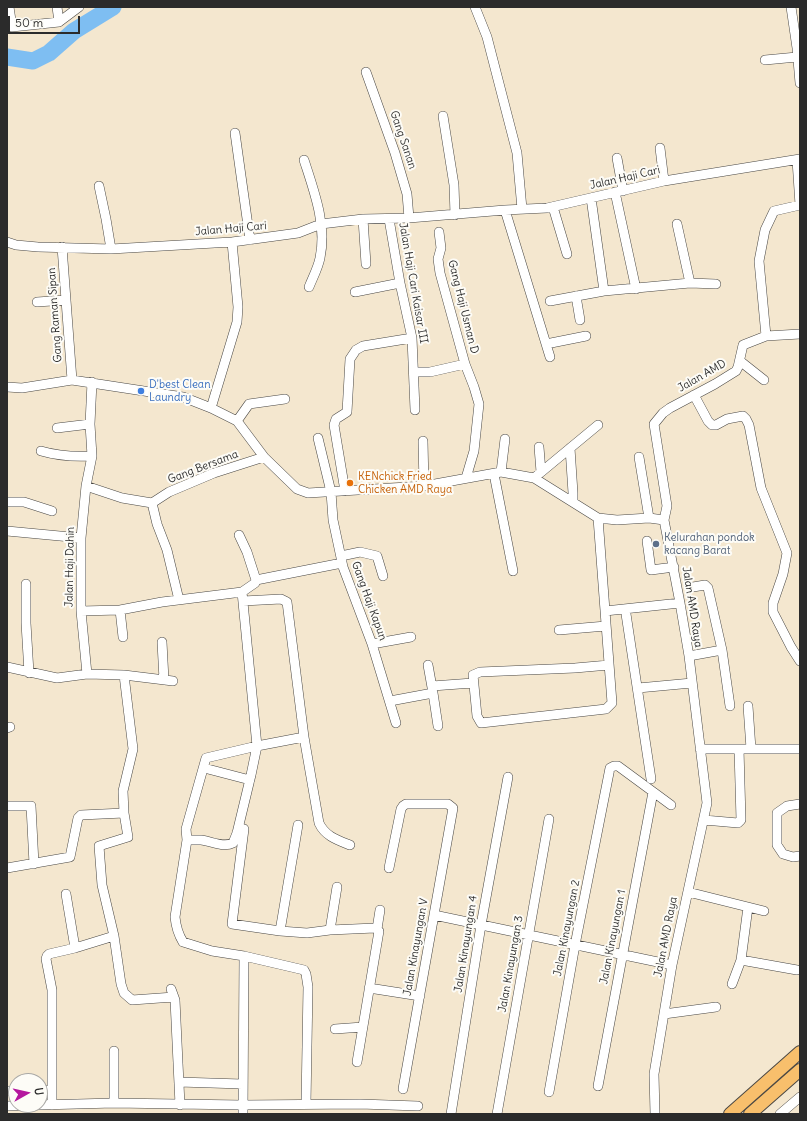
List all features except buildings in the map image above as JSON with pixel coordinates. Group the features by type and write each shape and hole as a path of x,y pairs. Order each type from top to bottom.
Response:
{"main road":[{"path":"730,1114 800,1052"},
{"path":"750,1114 800,1070"},
{"path":"778,1072 788,1080"}],"street":[{"path":"9,7 9,26 59,22 79,7"},
{"path":"57,7 59,22"},
{"path":"475,7 487,37 517,153 522,209"},
{"path":"791,7 798,51 800,83"},
{"path":"766,60 798,51"},
{"name":"Gang Sanan","path":"366,72 399,166 407,194 408,218"},
{"path":"443,116 454,185 454,215"},
{"path":"235,134 250,240"},
{"path":"660,148 664,181"},
{"path":"617,158 619,192 636,289"},
{"path":"304,160 318,202 321,224 321,257 309,287"},
{"path":"799,160 800,205 774,211 765,230 759,261 766,336 800,334"},
{"name":"Jalan Haji Cari","path":"7,242 38,247 111,249 232,242 298,233 321,224 363,219 408,218 553,207 664,181 799,160"},
{"path":"99,186 111,249"},
{"path":"591,198 604,291"},
{"path":"553,207 567,254"},
{"path":"505,210 550,357"},
{"path":"363,219 366,264"},
{"name":"Jalan Haji Cari Kaisar III","path":"389,219 400,283 412,338 416,410"},
{"path":"678,224 690,283"},
{"name":"Gang Haji Usman D","path":"439,232 442,248 438,259 438,266 465,364 474,387 478,404 474,451 466,478"},
{"path":"211,408 237,322 238,307 232,242"},
{"name":"Gang Raman Sipan","path":"62,247 72,380"},
{"path":"354,292 400,283"},
{"path":"550,301 604,291 690,283 716,284"},
{"path":"576,296 580,320"},
{"path":"37,302 66,300"},
{"path":"546,344 586,336"},
{"name":"Jalan AMD","path":"664,520 667,506 654,424 663,413 736,371 740,361 743,345 766,336"},
{"path":"345,491 334,425 336,419 347,412 350,360 356,350 363,346 383,341 412,338"},
{"path":"740,361 764,380"},
{"path":"414,372 430,372 465,364"},
{"path":"7,387 22,388 72,380 183,397 238,420 264,457 297,489 308,492 424,486 497,473 537,475 573,502 598,518 617,520 649,518 664,520"},
{"name":"Jalan Haji Dahin","path":"88,674 81,611 81,538 86,486 92,456 90,424 92,382"},
{"path":"694,395 708,422 712,425 716,425 727,419 743,416 746,418 749,425 761,488 787,553 773,603 773,612 800,661"},
{"path":"238,420 249,404 285,400"},
{"path":"57,428 90,424"},
{"path":"537,475 598,425"},
{"name":"Gang Haji Kapun","path":"318,438 331,492 333,520 341,559 372,644 396,723"},
{"path":"506,439 497,473 513,572"},
{"path":"424,441 424,486"},
{"path":"537,475 539,447"},
{"path":"570,448 573,502"},
{"path":"41,451 58,456 92,456"},
{"name":"Gang Bersama","path":"152,503 169,492 214,473 264,457"},
{"path":"639,457 649,518"},
{"path":"86,486 122,498 152,503 157,524 167,550 178,600"},
{"path":"7,502 24,502 52,511"},
{"path":"598,518 612,702 606,709 481,723 477,716 473,675 480,672 609,665"},
{"name":"Jalan AMD Raya","path":"655,1114 654,1074 672,965 707,803 680,603 664,520"},
{"path":"7,531 81,538"},
{"path":"239,535 247,552 256,580"},
{"path":"647,541 651,570 674,567"},
{"path":"187,840 201,840 222,845 229,845 233,843 237,833 250,780 256,746 242,597 256,580 341,559 360,552 377,556 382,576"},
{"path":"26,584 26,623 29,673"},
{"path":"693,586 705,585 708,588 722,650 730,706"},
{"path":"81,611 120,610 178,600 242,597 284,599 287,602 304,738 319,823 322,829 331,837 350,845"},
{"path":"605,611 680,603"},
{"path":"120,610 123,637"},
{"path":"626,614 651,780"},
{"path":"559,630 606,626"},
{"path":"372,644 411,637"},
{"path":"7,667 57,678 88,674 124,675 168,681 162,642"},
{"path":"688,656 722,650"},
{"path":"428,665 438,726"},
{"path":"124,675 133,749 123,791 124,813 128,837 99,846 102,885 114,936 121,984 124,993 132,1000 173,993 180,1105"},
{"path":"390,701 432,689 473,683"},
{"path":"638,688 692,683"},
{"path":"748,706 751,749"},
{"path":"304,738 256,746 206,758 186,830 187,840 174,917 178,934 183,942 194,946 304,970 308,987 306,1104"},
{"path":"700,749 800,748"},
{"path":"704,820 738,823 741,820 739,749"},
{"name":"Jalan Kinayungan 2","path":"549,1092 575,945 610,768 618,766 653,792"},
{"path":"204,768 250,780"},
{"name":"Jalan Kinayungan 4","path":"451,1114 481,925 508,778"},
{"path":"653,792 671,805"},
{"name":"Jalan Kinayungan 1","path":"598,1086 653,792"},
{"name":"Jalan Kinayungan V","path":"389,868 401,809 403,806 406,804 448,804 453,808 403,1089"},
{"path":"800,804 787,806 777,813 777,845 783,854 793,857 800,856"},
{"path":"7,806 31,806 34,864"},
{"path":"7,868 70,857 78,818 81,815 124,813"},
{"name":"Jalan Kinayungan 3","path":"497,1114 549,819"},
{"path":"280,931 298,825"},
{"path":"244,829 232,924 280,931 307,933 330,930 377,929"},
{"path":"330,930 337,887"},
{"path":"688,892 764,911"},
{"path":"66,894 75,948"},
{"path":"732,984 741,960 748,907"},
{"path":"357,1062 379,931 377,929 380,910"},
{"path":"434,915 672,965"},
{"path":"52,1105 52,990 46,957 49,954 114,936"},
{"path":"242,1110 244,956"},
{"path":"741,960 797,970"},
{"path":"369,988 420,996"},
{"path":"664,1014 716,1007"},
{"path":"335,1029 363,1027"},
{"path":"114,1051 114,1103"},
{"path":"179,1082 242,1084"},
{"path":"48,1090 52,1090"},
{"path":"780,1114 800,1097"},
{"path":"48,1105 114,1103 180,1105 242,1110 306,1104 418,1106"}],"waterway":[{"path":"7,57 33,61 49,53 74,31 113,7"}],"place":[{"name":"D'best Clean Laundry","path":"141,391"},
{"name":"KENchick Fried Chicken AMD Raya","path":"350,483"},
{"name":"Kelurahan pondok kacang Barat","path":"656,544"}]}
